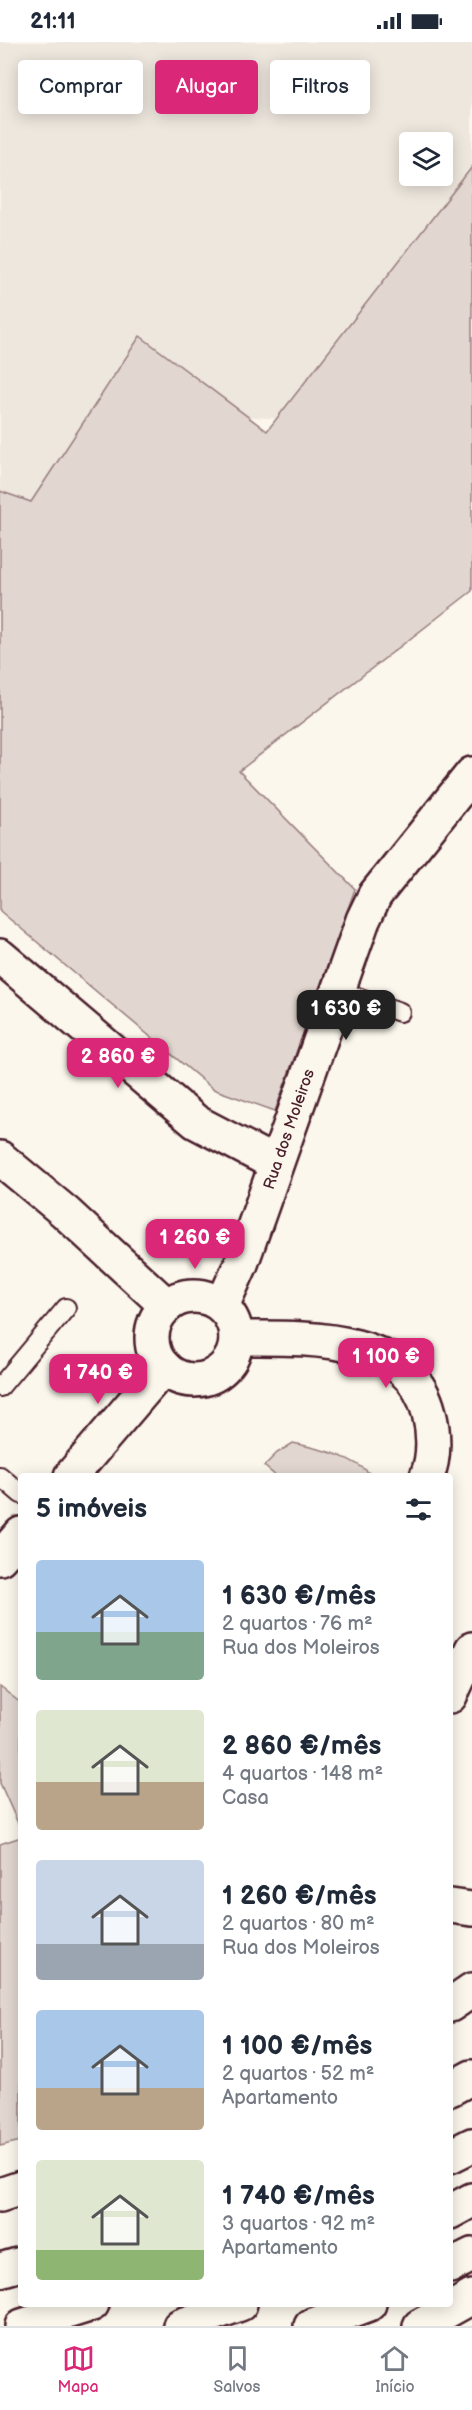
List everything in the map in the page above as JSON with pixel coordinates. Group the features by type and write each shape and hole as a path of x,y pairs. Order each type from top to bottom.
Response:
{"main road":[{"name":"Rua dos Moleiros","path":"222,1306 241,1264 363,920 375,895 472,774"},
{"path":"0,956 196,1122 276,1164"},
{"path":"0,1158 65,1212 167,1306"},
{"path":"195,1296 209,1298 222,1306 232,1321 236,1338 229,1362 210,1377 198,1380 174,1375 164,1367 156,1356 152,1342 153,1329 158,1316 167,1306 180,1298 195,1296"},
{"path":"236,1338 311,1338 339,1342 373,1352 408,1372 426,1398 434,1430 428,1473"},
{"path":"73,1473 164,1367"},
{"path":"0,1558 18,1537"},
{"path":"453,1690 472,1649"},
{"path":"453,2003 472,1990"},
{"path":"453,2087 472,2077"},
{"path":"453,2154 472,2145"},
{"path":"0,2195 18,2189"},
{"path":"453,2210 472,2200"},
{"path":"453,2264 472,2255"},
{"path":"0,2270 18,2265"},
{"path":"420,2326 472,2297"},
{"path":"22,2326 82,2307"},
{"path":"180,2326 232,2307"},
{"path":"311,2326 363,2307"}],"lane":[{"path":"338,990 400,1012"},
{"path":"0,1387 66,1308"},
{"path":"0,1476 18,1491"}],"shaded area":[{"path":"0,42 472,42 472,358 394,428 118,406 108,384 31,502 0,491"},
{"path":"472,167 472,591 239,771 355,889 275,1111 213,1089 0,911 0,491 31,502 140,336 267,431"},
{"path":"293,1443 346,1458 369,1473 272,1473 264,1466 277,1453"},
{"path":"0,1687 18,1701 18,1823 0,1783"},
{"path":"18,1838 18,2142 0,2146 0,1844"}]}
